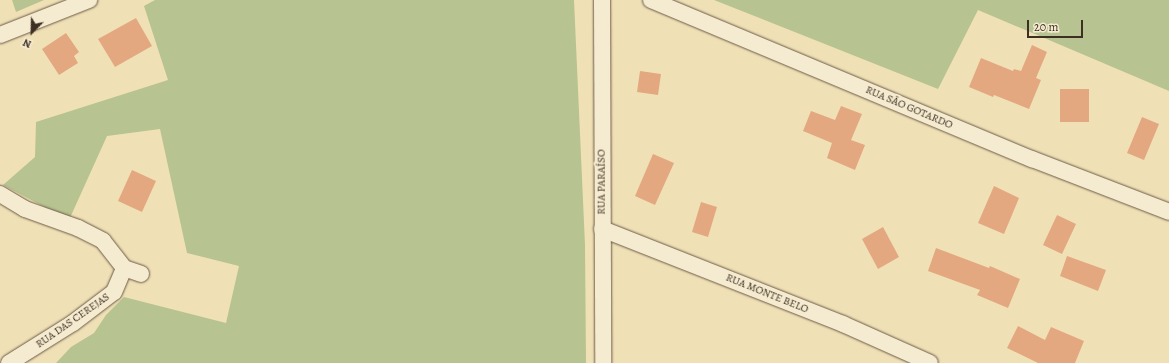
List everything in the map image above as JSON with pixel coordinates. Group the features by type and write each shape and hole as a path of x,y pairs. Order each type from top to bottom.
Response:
{"street":[{"path":"0,35 88,0"},
{"name":"RUA PARAÍSO","path":"602,0 603,363"},
{"name":"RUA SÃO GOTARDO","path":"651,0 1032,159 1169,212"},
{"path":"0,194 26,210 78,228 103,241 124,268 141,274"},
{"name":"RUA MONTE BELO","path":"602,229 843,324 930,363"},
{"name":"RUA DAS CEREJAS","path":"10,363 73,323 114,292 124,268"}],"green space":[{"path":"12,0 44,0 16,12"},
{"path":"155,0 574,0 585,245 586,363 56,363 71,347 94,333 106,315 124,297 226,323 239,266 187,253 160,129 107,136 69,220 3,185 35,157 36,122 168,80 144,6"},
{"path":"714,0 1169,0 1169,91 978,10 938,89"}],"building":[{"path":"136,18 152,46 115,67 98,39"},
{"path":"66,33 79,52 74,56 78,63 59,75 42,49"},
{"path":"1032,45 1047,52 1036,78 1041,80 1029,109 969,87 981,58 1013,71 1014,69 1021,71"},
{"path":"640,71 661,74 658,95 637,92"},
{"path":"1060,89 1089,89 1089,122 1060,122"},
{"path":"841,106 862,114 851,140 865,145 855,170 827,158 832,143 803,131 811,111 835,120"},
{"path":"1142,117 1159,124 1144,160 1127,153"},
{"path":"653,154 674,163 655,205 635,196"},
{"path":"132,170 156,181 142,212 118,201"},
{"path":"994,186 1019,198 1004,234 978,223"},
{"path":"701,202 717,207 708,237 692,232"},
{"path":"1057,215 1076,224 1062,254 1043,245"},
{"path":"883,227 899,257 878,269 862,239"},
{"path":"936,248 989,268 990,266 1020,279 1008,308 977,295 980,290 928,271"},
{"path":"1067,256 1106,270 1098,291 1060,276"},
{"path":"1018,326 1045,340 1051,327 1084,341 1075,363 1038,363 1007,348"}]}
